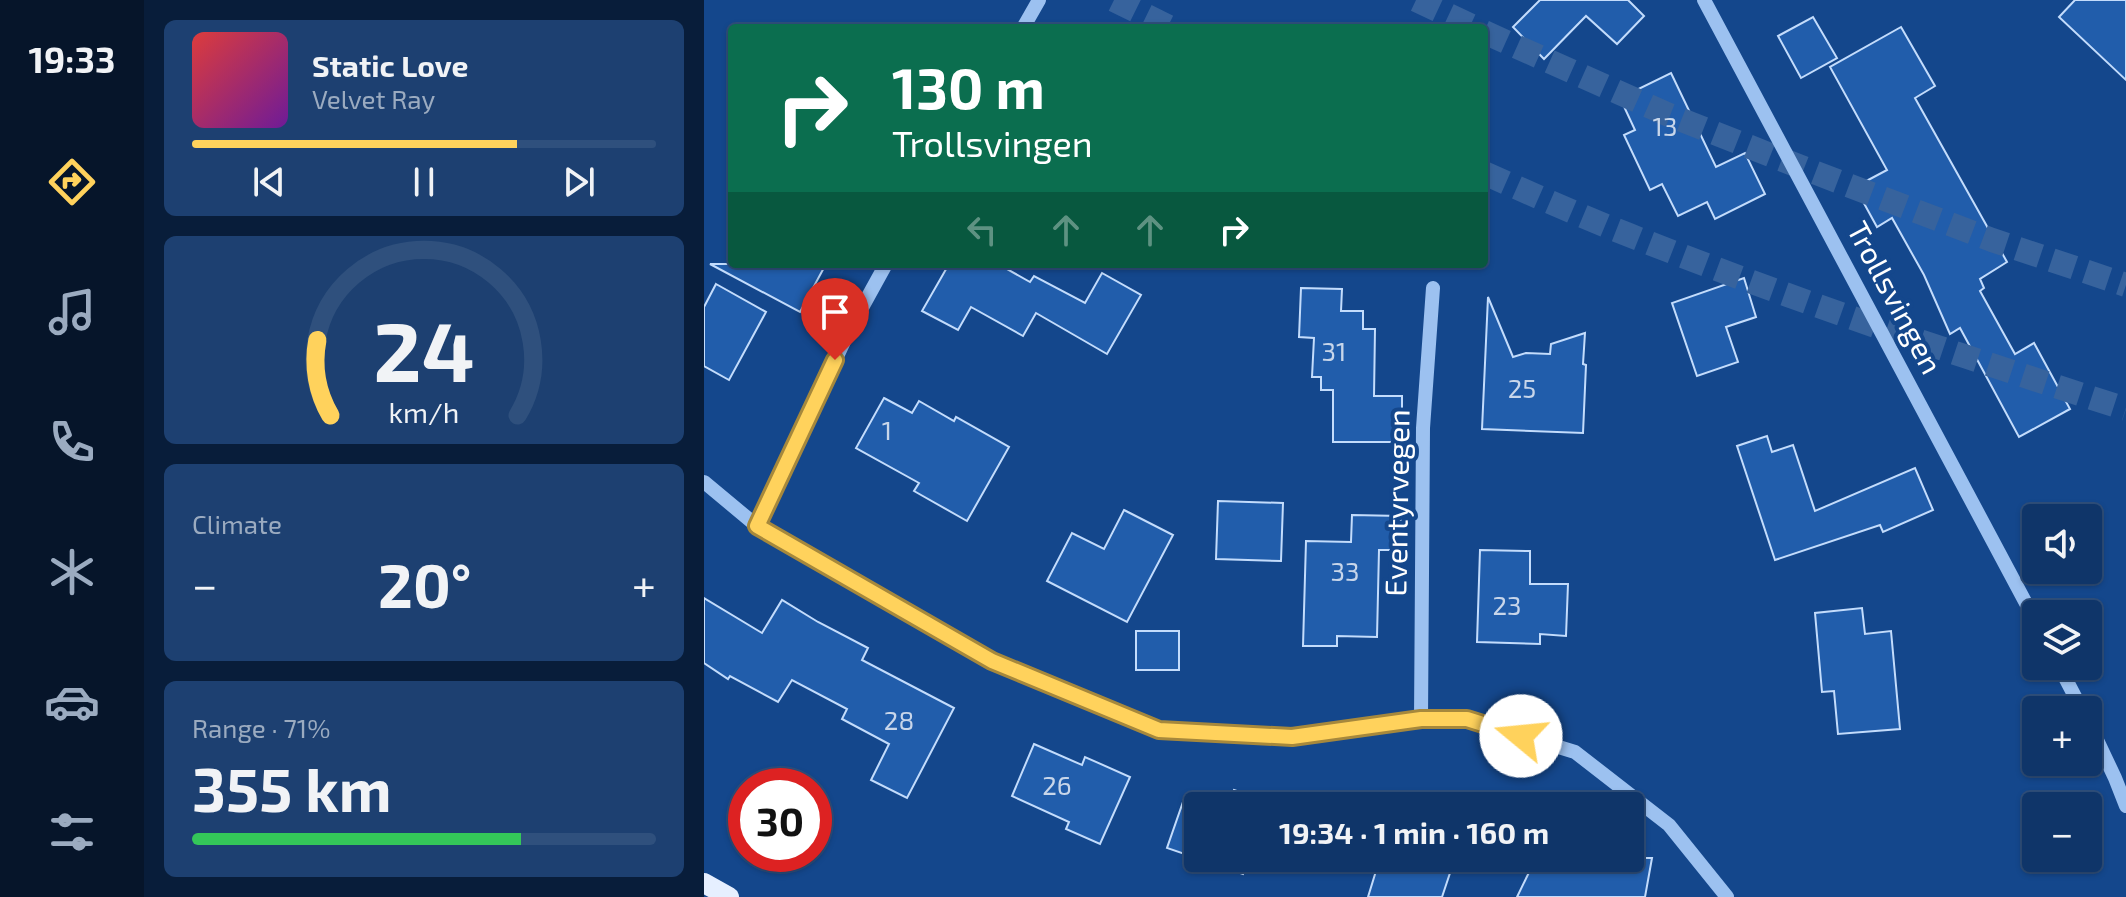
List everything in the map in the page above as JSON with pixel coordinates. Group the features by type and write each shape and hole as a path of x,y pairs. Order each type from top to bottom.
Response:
{"main road":[{"path":"704,883 729,897"}],"street":[{"path":"1025,24 1039,0"},
{"name":"Trollsvingen","path":"1704,0 2024,600"},
{"path":"757,526 848,333 884,268"},
{"name":"Eventyrvegen","path":"1421,719 1423,428 1433,288"},
{"path":"704,482 757,526 992,661 1159,730 1292,737 1421,719 1467,719 1575,752 1669,825 1727,897"},
{"path":"2102,751 2126,806"}],"building":[{"path":"1540,0 1628,0 1644,16 1617,44 1586,16 1544,59 1513,27"},
{"path":"2075,0 2126,0 2126,80 2059,17"},
{"path":"1813,17 1837,58 1801,78 1778,36"},
{"path":"1901,27 1935,86 1915,98 2007,262 1980,279 1984,288 1980,291 2015,354 2034,343 2070,409 2019,437 1960,328 1950,334 1924,275 1892,218 1877,227 1855,187 1887,170 1830,67"},
{"path":"1671,73 1716,167 1745,153 1765,194 1715,219 1707,202 1678,216 1662,184 1650,190 1624,135 1635,130 1620,98"},
{"path":"710,264 728,264 728,268 824,268 800,312"},
{"path":"947,268 1005,268 1030,282 1034,276 1085,303 1102,273 1141,295 1107,354 1036,313 1023,336 971,307 958,330 922,311"},
{"path":"1744,278 1756,317 1726,327 1738,362 1697,376 1672,303"},
{"path":"716,284 766,312 729,380 704,366 704,307"},
{"path":"1301,288 1342,289 1341,311 1363,311 1363,329 1375,329 1374,396 1402,396 1402,442 1333,442 1333,390 1321,390 1321,377 1312,377 1314,338 1299,337"},
{"path":"1488,297 1513,357 1526,353 1550,354 1551,344 1585,333 1583,433 1482,429"},
{"path":"884,398 912,413 919,401 954,421 956,417 1009,447 967,521 914,491 919,483 856,448"},
{"path":"1767,436 1772,452 1793,445 1815,511 1915,468 1933,510 1883,532 1880,525 1775,560 1737,446"},
{"path":"1218,501 1283,503 1281,561 1216,559"},
{"path":"1124,510 1173,535 1127,622 1047,581 1072,533 1104,549"},
{"path":"1352,515 1401,516 1400,550 1379,550 1377,637 1337,636 1337,646 1303,646 1306,541 1351,542"},
{"path":"1480,550 1530,551 1530,584 1568,584 1566,636 1540,634 1540,644 1477,642"},
{"path":"704,598 762,633 782,600 868,648 862,660 954,708 907,798 871,780 889,744 842,719 847,709 792,680 778,702 730,676 728,679 704,663"},
{"path":"1862,608 1865,634 1891,631 1900,729 1838,734 1834,691 1822,692 1815,613"},
{"path":"1136,631 1179,631 1179,670 1136,670"},
{"path":"1034,744 1082,765 1085,757 1130,777 1100,844 1066,829 1069,822 1012,796"},
{"path":"1184,799 1184,854 1167,848"},
{"path":"1644,858 1652,858 1645,897 1517,897 1529,872 1644,872"},
{"path":"1376,872 1450,872 1442,897 1368,897"}],"tunnel":[{"path":"1114,0 1163,24"},
{"path":"1416,0 1467,24"},
{"path":"1488,34 1669,115 1811,171 1992,240 2126,285"},
{"path":"1488,175 1611,228 1752,282 2126,409"}],"route":[{"path":"835,360 757,526 992,661 1159,730 1292,737 1421,719 1467,719 1521,736"}]}
